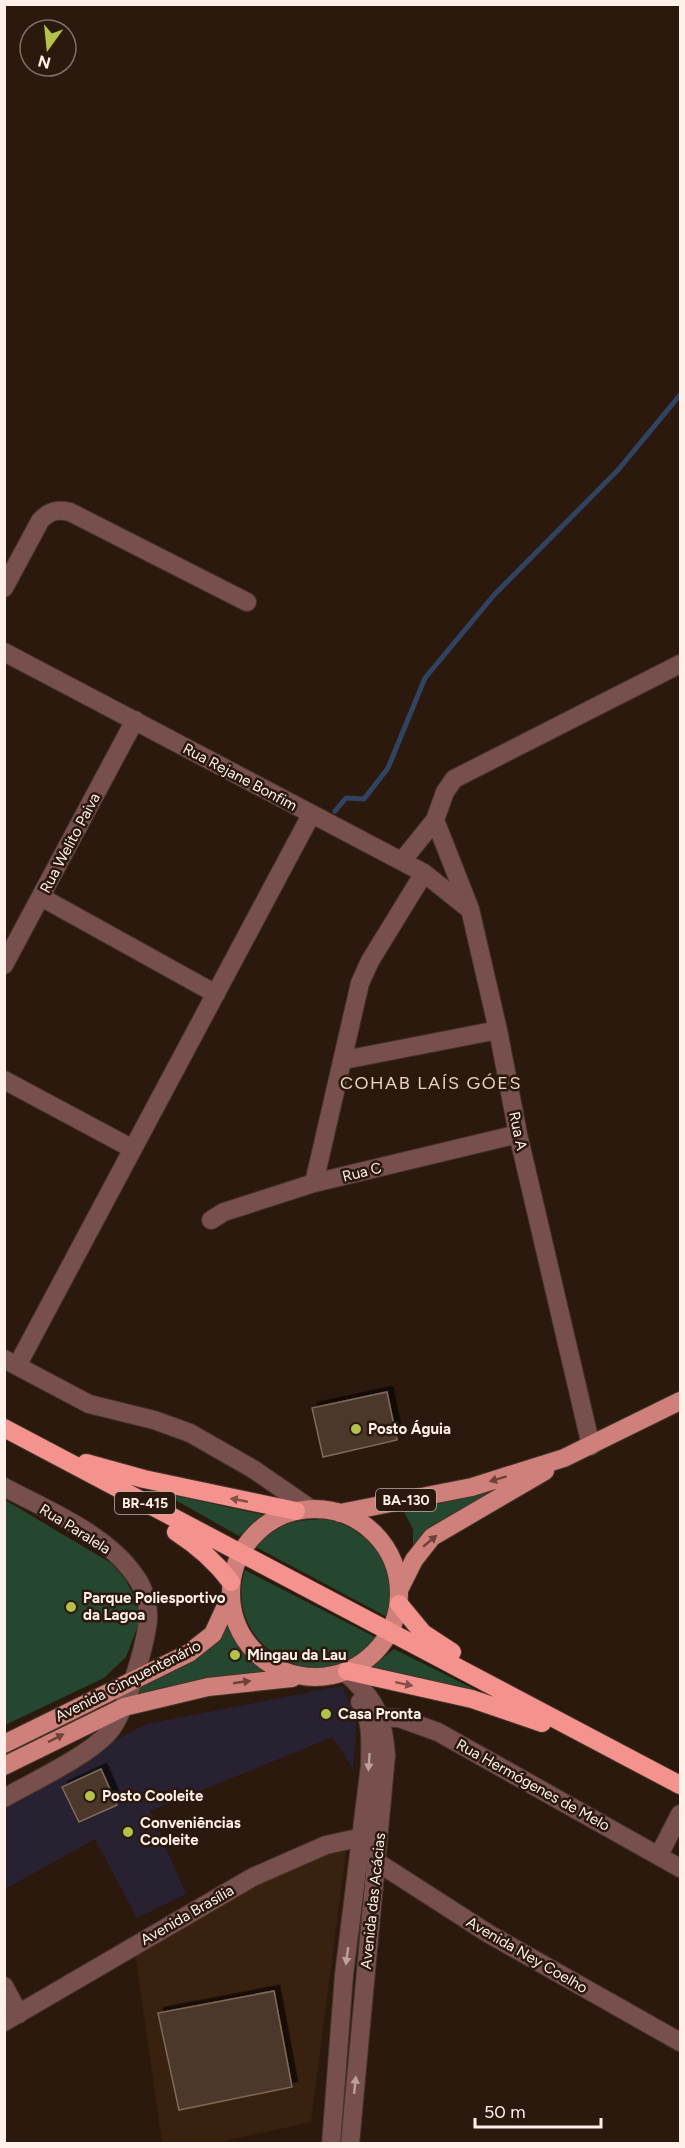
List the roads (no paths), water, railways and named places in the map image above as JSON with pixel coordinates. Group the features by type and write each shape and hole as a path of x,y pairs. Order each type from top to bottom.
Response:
{"highway":[{"path":"4,1428 50,1453 194,1544 218,1565 230,1589"},
{"path":"50,1453 144,1479 304,1510"},
{"name":"BR-415","path":"50,1453 681,1785"},
{"path":"399,1597 411,1622 439,1644 604,1745"},
{"path":"341,1673 472,1699 604,1745"}],"main road":[{"name":"BA-130","path":"340,1513 472,1487 564,1458 681,1401"},
{"path":"341,1673 372,1655 390,1631 399,1597 414,1560 432,1538 505,1497 564,1458"},
{"path":"239,1554 263,1526 304,1510 340,1513 360,1523 377,1536 393,1561 399,1597"},
{"name":"Avenida Cinquentenário","path":"4,1744 130,1683 203,1643 220,1620 239,1554"},
{"path":"230,1589 236,1625 252,1650 275,1668 303,1677"},
{"name":"Avenida Cinquentenário","path":"4,1766 124,1707 208,1687 341,1673"}],"street":[{"path":"4,588 40,521 52,512 70,512 247,602"},
{"name":"Rua Rejane Bonfim","path":"4,651 424,873 470,909"},
{"path":"402,861 435,820 445,792 460,775 681,664"},
{"name":"Rua Welito Paiva","path":"4,965 135,720"},
{"path":"304,1510 253,1469 190,1433 164,1423 89,1404 11,1362 133,1149 311,815"},
{"name":"Rua A","path":"435,820 470,909 498,1030 518,1134 591,1446"},
{"path":"314,1183 360,983 370,961 424,873"},
{"path":"41,897 216,994"},
{"path":"344,1060 498,1030"},
{"path":"4,1080 133,1149"},
{"name":"Rua C","path":"211,1220 224,1212 314,1183 518,1134"},
{"name":"Rua Paralela","path":"4,1488 97,1539 119,1557 137,1578 146,1598 148,1618 124,1707 109,1731 94,1745 4,1798"},
{"name":"Avenida das Acácias","path":"341,1673 354,1694 374,1717 386,1755 350,2141"},
{"name":"Avenida das Acácias","path":"326,2143 374,1717"},
{"name":"Rua Hermógenes de Melo","path":"374,1717 415,1722 438,1732 681,1868"},
{"path":"658,1855 681,1814"},
{"name":"Avenida Brasília","path":"12,2018 253,1877 291,1859 361,1835 380,1834"},
{"name":"Avenida Ney Coelho","path":"377,1862 489,1934 681,2042"},
{"path":"4,1986 12,2018"},
{"path":"326,2143 350,2141"}],"waterway":[{"path":"335,811 346,798 364,799 388,768 425,678 494,595 618,470 680,395"}],"place":[{"name":"Posto Águia","path":"356,1429"},
{"name":"Parque Poliesportivo da Lagoa","path":"71,1607"},
{"name":"Mingau da Lau","path":"235,1655"},
{"name":"Casa Pronta","path":"326,1714"},
{"name":"Posto Cooleite","path":"90,1796"},
{"name":"Conveniências Cooleite","path":"128,1832"}],"district":[{"name":"COHAB LAÍS GÓES","path":"431,1083"}]}
